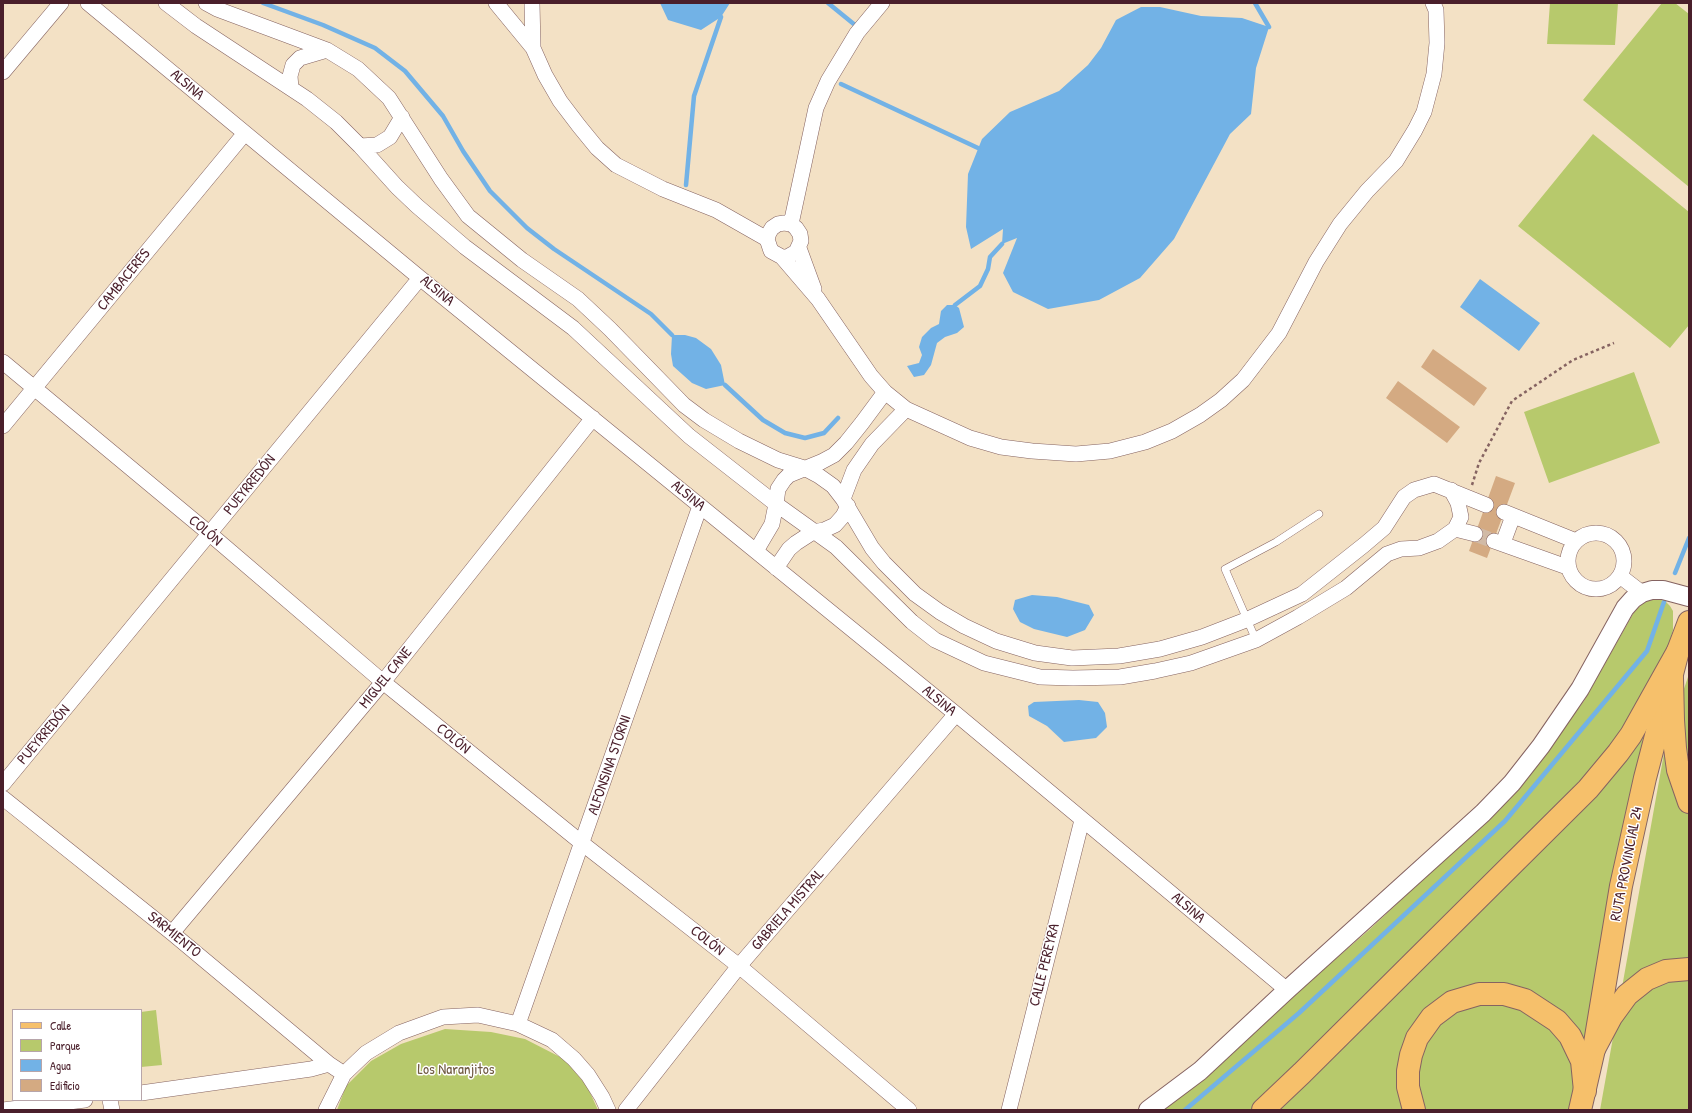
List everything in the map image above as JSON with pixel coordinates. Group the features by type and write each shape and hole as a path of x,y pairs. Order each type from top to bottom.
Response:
{"main road":[{"name":"RUTA PROVINCIAL 24","path":"1582,1100 1594,1049 1621,886 1645,778 1678,651 1689,622"},
{"path":"1263,1110 1588,789 1614,759 1631,734 1678,651"},
{"path":"1672,678 1672,720 1678,770 1689,802"},
{"path":"1594,1049 1611,1017 1627,995 1647,979 1666,971 1689,969"},
{"path":"1414,1110 1408,1086 1408,1071 1411,1055 1417,1038 1432,1017 1452,1002 1479,994 1504,994 1525,1000 1557,1021 1570,1036 1582,1061 1582,1100"}],"street":[{"path":"3,72 61,3"},
{"name":"ALSINA","path":"88,3 420,278 956,714 1287,990"},
{"path":"166,3 196,26 291,88 336,122 398,187 465,247 573,328 689,436 813,532 836,547 912,622 935,640 984,663 1010,671 1040,677 1120,677 1191,663 1256,640 1346,588 1388,554 1401,549 1419,548 1438,540 1455,529 1461,517 1458,503 1451,490"},
{"path":"206,3 216,9 327,50 358,69 389,98 441,178 468,216 522,260 578,299 610,329 684,405 704,420 739,441 778,460 804,468 824,479 833,486 846,502 872,548 884,563 915,594 940,612 964,626 996,641 1035,653 1072,658 1119,656 1160,648 1202,637 1246,620 1302,594 1364,546 1384,528 1404,497 1414,490 1434,484 1486,505"},
{"path":"496,3 533,48 545,75 560,101 592,142 616,165 662,189 716,210 767,239"},
{"path":"532,3 533,48"},
{"path":"791,224 816,108 828,81 857,33 882,3"},
{"path":"782,257 792,255 799,248 801,241 800,234 791,224 778,224 768,233 767,239 771,251 782,257 818,299 871,376 885,392 906,409 970,438 1001,447 1076,454 1110,451 1145,442 1172,431 1221,400 1244,380 1279,333 1316,262 1340,224 1367,191 1396,161 1424,112 1434,74 1437,43 1436,10 1433,3"},
{"path":"291,88 290,76 293,65 300,58 327,50"},
{"path":"360,146 377,146 390,137 402,117"},
{"name":"CAMBACERES","path":"3,426 36,388 245,133"},
{"path":"799,248 818,299"},
{"name":"PUEYRREDÓN","path":"3,784 420,278"},
{"name":"COLÓN","path":"3,362 210,534 383,682 583,844 739,966 909,1110"},
{"path":"756,551 772,524 778,489 784,480 789,475 834,455 846,443 885,392"},
{"path":"776,568 789,549 804,537 813,532 824,530 835,525 843,516 854,470 872,444 906,409"},
{"name":"MIGUEL CANE","path":"172,933 383,682 593,418"},
{"name":"ALFONSINA STORNI","path":"518,1024 583,844 700,506"},
{"path":"1567,567 1498,542 1509,514 1576,541"},
{"path":"1455,529 1475,534"},
{"path":"1592,533 1601,533 1617,542 1622,550 1624,568 1614,583 1605,588 1595,590 1586,588 1577,583 1571,576 1567,567 1567,557 1570,548 1576,541 1583,536 1592,533"},
{"path":"1364,546 1379,560"},
{"path":"1620,576 1642,593"},
{"path":"1148,1110 1200,1071 1287,990 1483,813 1512,783 1541,746 1580,689 1625,608 1633,599 1642,593 1652,590 1663,590 1689,598"},
{"name":"GABRIELA MISTRAL","path":"626,1110 739,966 956,714"},
{"name":"SARMIENTO","path":"3,798 172,933 344,1074"},
{"name":"CALLE PEREYRA","path":"1009,1110 1082,820"},
{"path":"326,1110 344,1074 366,1053 399,1033 443,1017 478,1015 518,1024 552,1040 574,1059 595,1086 608,1110"},
{"path":"142,1093 311,1069 330,1064"},
{"path":"3,1110 77,1101"}],"lane":[{"path":"1256,640 1225,569 1276,542 1319,514"}],"path":[{"path":"1468,497 1479,464 1512,401 1573,360 1614,344"}],"green space":[{"path":"1550,3 1618,3 1615,45 1547,44"},
{"path":"1662,3 1675,3 1689,14 1689,187 1583,100"},
{"path":"1593,134 1689,212 1689,325 1670,348 1518,226"},
{"path":"1634,372 1660,443 1549,483 1524,412"},
{"path":"1650,599 1659,599 1666,602 1670,606 1673,611 1673,630 1645,728 1572,1110 1157,1110 1176,1098 1369,930 1513,795 1584,701 1634,612"},
{"path":"1689,674 1689,1110 1600,1110 1666,742"},
{"path":"156,1010 162,1065 142,1067 142,1012"},
{"name":"Los Naranjitos","path":"445,1029 491,1032 525,1039 564,1059 587,1086 598,1110 337,1110 346,1086 371,1061 401,1044"}],"water":[{"path":"660,3 730,3 721,17 701,30 668,20"},
{"path":"1141,7 1160,7 1201,16 1242,18 1269,27 1256,68 1251,114 1230,134 1174,239 1140,278 1099,300 1048,309 1013,292 1003,273 1017,238 1002,244 1003,229 971,249 966,227 968,174 982,139 1010,112 1059,91 1088,65 1101,48 1116,20"},
{"path":"1480,279 1540,323 1519,351 1460,307"},
{"path":"947,305 955,305 959,308 964,327 957,333 945,337 937,343 931,365 924,375 914,377 907,366 919,363 922,355 919,347 922,337 931,328 939,324 941,311"},
{"path":"672,335 685,335 696,338 711,349 721,365 725,385 706,389 692,383 673,366 671,354"},
{"path":"1032,595 1057,597 1089,605 1094,615 1085,630 1067,637 1034,629 1020,622 1013,609 1015,600"},
{"path":"1079,700 1098,702 1105,713 1107,727 1096,738 1064,742 1047,726 1029,716 1028,706 1034,702"}],"building":[{"path":"1433,349 1487,388 1474,406 1421,367"},
{"path":"1398,381 1460,427 1447,443 1386,398"},
{"path":"1496,476 1515,483 1487,558 1469,551"}],"waterway":[{"path":"263,3 323,25 375,48 405,71 443,116 463,151 490,191 527,228 554,249 651,314 672,335"},
{"path":"828,3 855,25"},
{"path":"1255,3 1269,27"},
{"path":"686,185 694,96 721,17"},
{"path":"841,84 978,148"},
{"path":"955,305 980,286 988,269 990,257 1002,244"},
{"path":"725,385 763,420 785,433 805,438 824,433 838,418"},
{"path":"1675,573 1689,538"},
{"path":"1185,1110 1299,1013 1505,821 1647,651 1664,602"}],"tunnel":[{"path":"1475,534 1494,541"}]}
